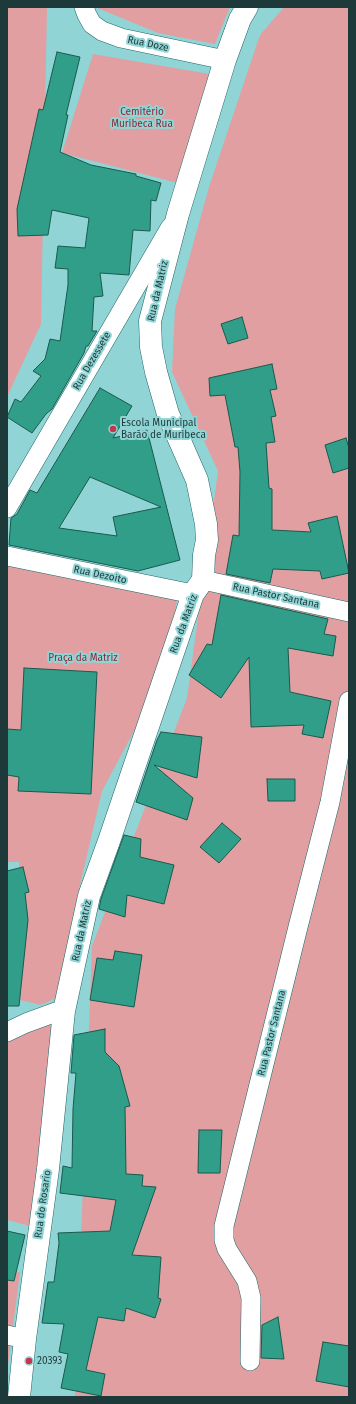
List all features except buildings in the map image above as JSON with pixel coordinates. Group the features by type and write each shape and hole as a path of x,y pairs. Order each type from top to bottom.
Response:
{"street":[{"name":"Rua Doze","path":"84,7 92,24 121,38 225,60"},
{"name":"Rua da Matriz","path":"64,1011 89,896 198,587 204,555 206,524 197,480 168,414 156,372 151,347 150,321 178,214 225,60 240,19 247,7"},
{"name":"Rua Dezessete","path":"7,508 178,214"},
{"name":"Rua Dezoito","path":"7,556 198,587"},
{"name":"Rua Pastor Santana","path":"198,587 349,612"},
{"name":"Rua Pastor Santana","path":"250,1361 251,1298 247,1281 227,1249 224,1240 224,1226 330,802 349,701"},
{"path":"7,1032 26,1022 56,1012 64,1011"},
{"name":"Rua do Rosario","path":"19,1397 16,1337 48,1169 64,1011"}],"green space":[{"path":"7,7 47,7 41,324 7,397"},
{"path":"95,7 230,7 215,44 158,33"},
{"path":"284,7 349,7 349,1397 75,1397 92,946 187,698 218,471 172,372 175,309 209,187 260,35"},
{"name":"Cemitério Muribeca Rua","path":"93,54 215,75 178,183 62,153"},
{"name":"Praça da Matriz","path":"7,559 177,600 169,650 135,729 102,791 73,915 56,998 41,1005 20,1000 19,862 7,862"},
{"path":"57,1014 30,1226 7,1220 7,1038"},
{"path":"20,1272 7,1373 7,1274"}],"place":[{"name":"Escola Municipal Barão de Muribeca","path":"113,429"},
{"name":"20393","path":"29,1361"}]}
